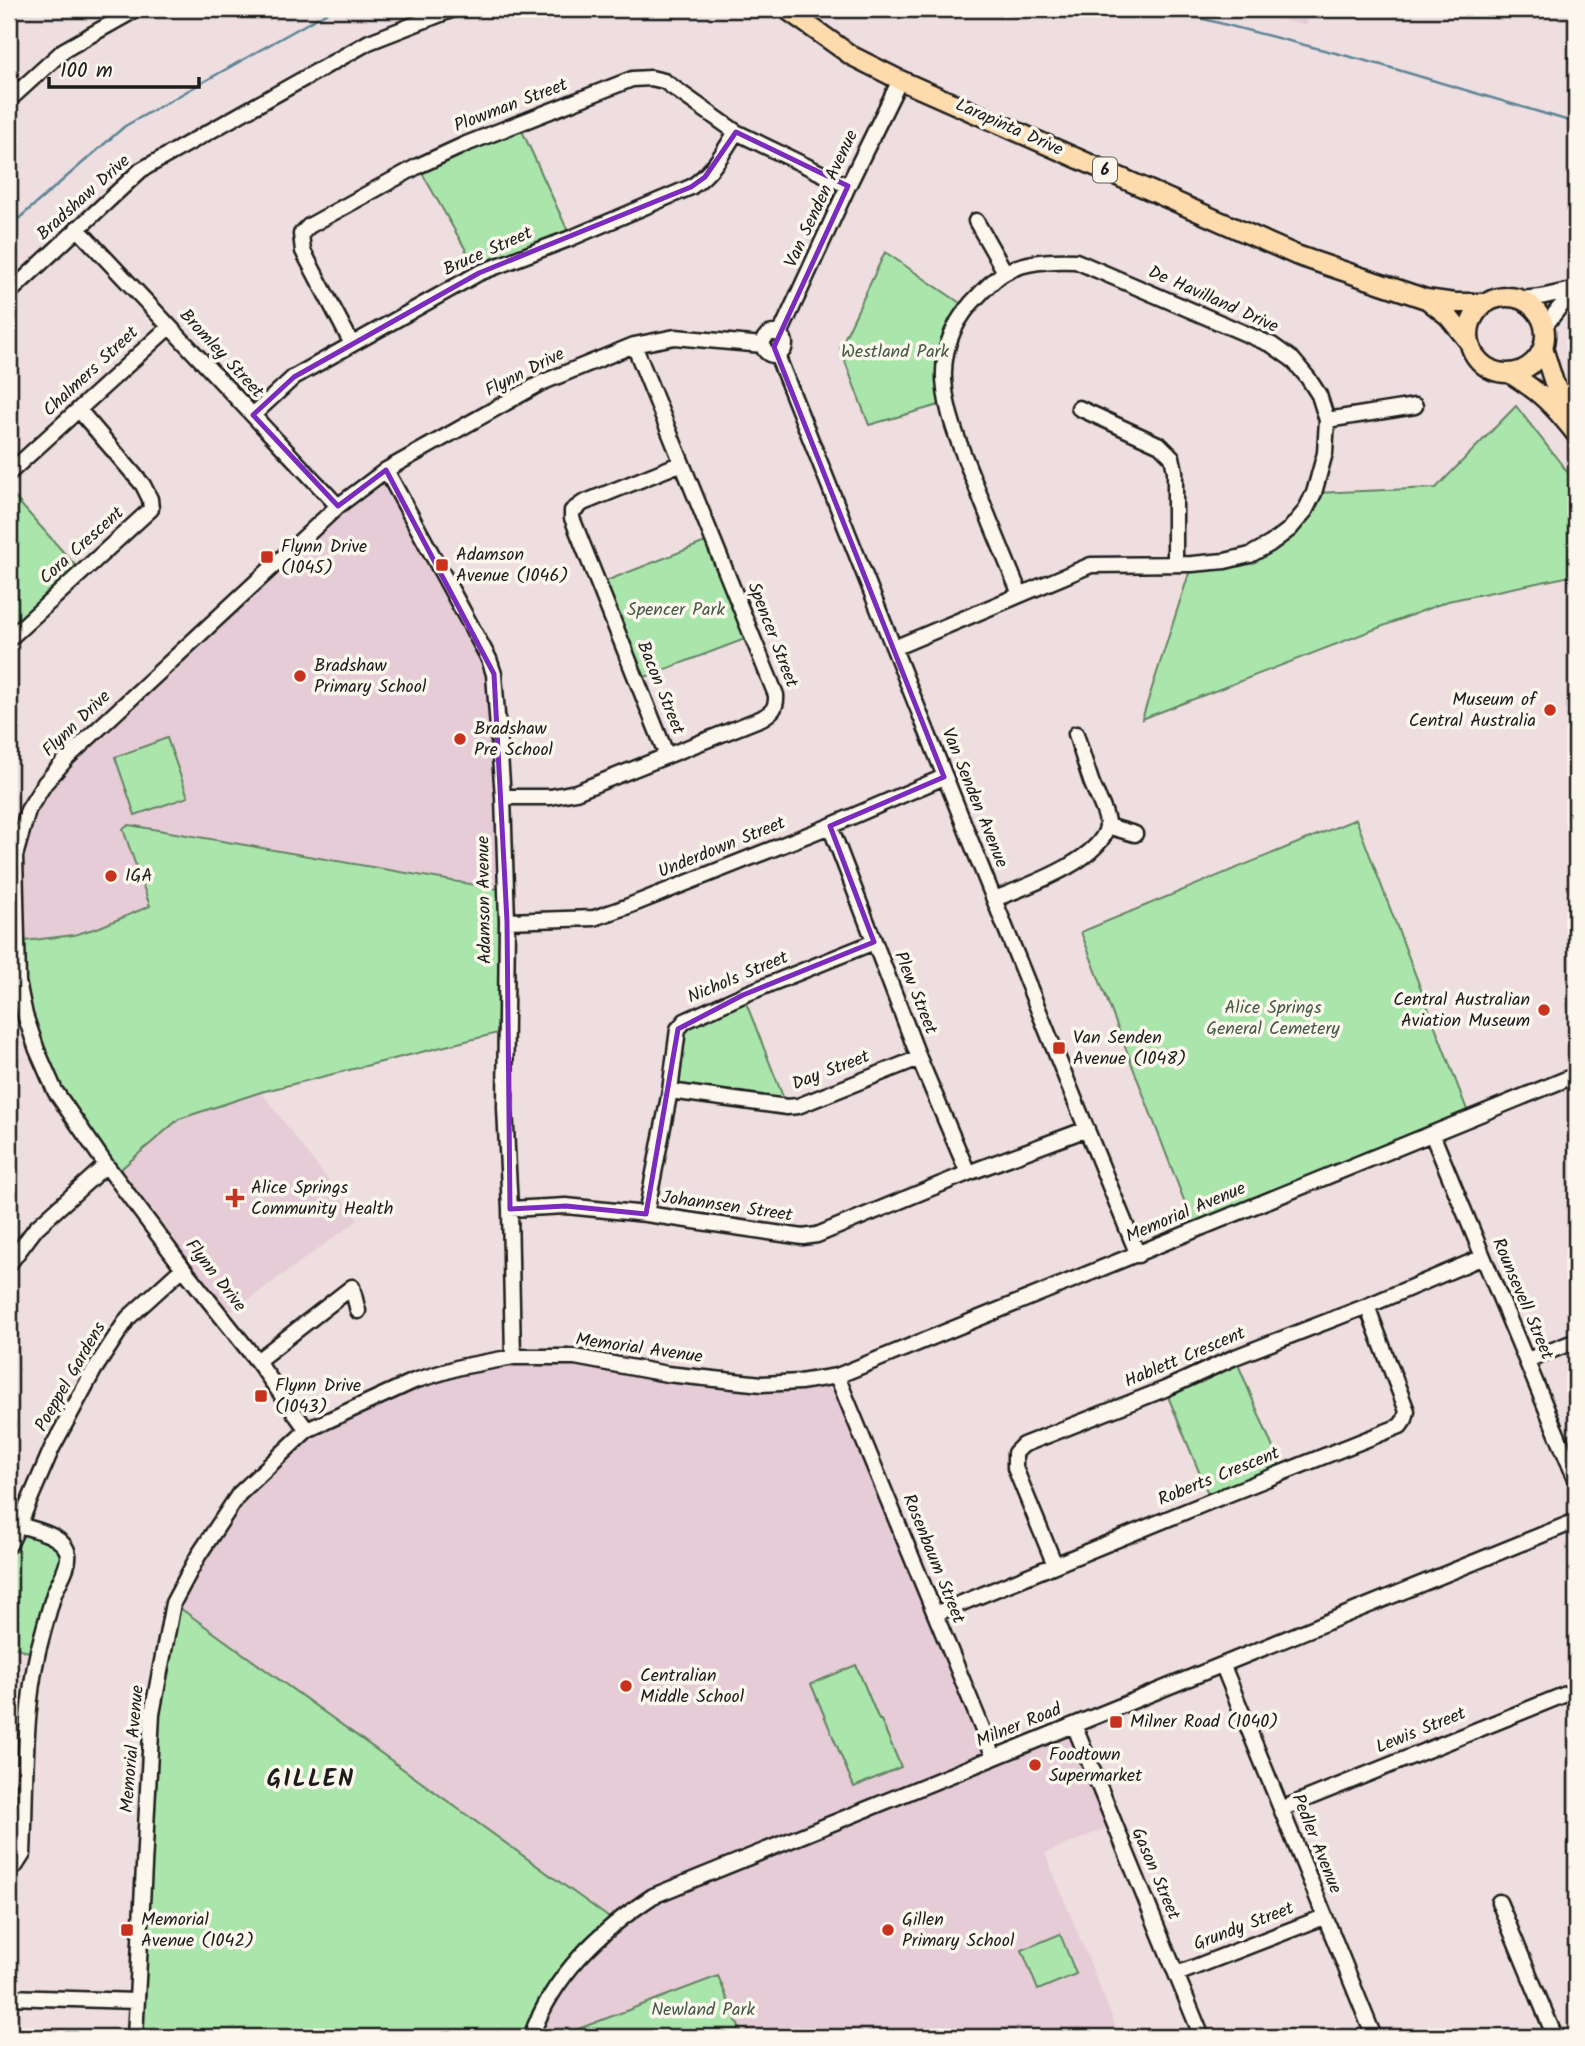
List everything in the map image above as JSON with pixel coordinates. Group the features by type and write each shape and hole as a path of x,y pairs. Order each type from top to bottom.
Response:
{"main road":[{"name":"Larapinta Drive","path":"790,11 852,56 900,80 1296,255 1426,299 1485,303"},
{"name":"6","path":"1485,303 1506,296 1521,299"},
{"name":"Larapinta Drive","path":"1426,299 1448,316 1470,343"},
{"path":"1509,373 1530,366 1540,355 1545,341 1545,326 1538,312 1521,299"},
{"path":"1470,343 1472,321 1485,303"},
{"name":"6","path":"1470,343 1481,363 1494,370 1509,373 1530,385 1548,400 1576,434"},
{"path":"1543,348 1554,383 1576,420"}],"street":[{"path":"9,100 64,50 137,9"},
{"name":"Bradshaw Drive","path":"9,293 141,170 369,42 454,9"},
{"name":"Plowman Street","path":"352,344 303,251 301,234 309,226 418,166 466,144 632,79 651,78 664,81 736,132 848,186"},
{"name":"Van Senden Avenue","path":"780,334 900,80"},
{"name":"Bruce Street","path":"253,415 294,377 478,274 691,187 705,177 736,132"},
{"path":"976,221 1005,272"},
{"name":"Bromley Street","path":"77,228 338,506"},
{"name":"De Havilland Drive","path":"894,648 1091,565 1224,561 1250,555 1270,544 1290,529 1305,511 1314,493 1325,453 1327,420 1319,395 1293,360 1272,345 1076,261 1056,260 1021,266 995,279 966,307 953,329 945,353 946,403 956,435 1020,594"},
{"path":"1521,299 1576,291"},
{"path":"1545,326 1576,291"},
{"name":"Chalmers Street","path":"9,473 169,327"},
{"path":"775,333 780,334 786,345 778,355 767,353 763,345 767,335 775,333"},
{"name":"Flynn Drive","path":"307,1430 106,1166 55,1091 25,1015 18,982 12,855 29,810 45,783 68,757 338,506 386,470 541,383 634,345 675,337 763,345"},
{"name":"Spencer Street","path":"502,797 550,797 576,792 762,718 772,712 777,703 753,636 634,345"},
{"name":"Van Senden Avenue","path":"778,355 944,777 1138,1255"},
{"path":"1327,420 1415,406"},
{"path":"1079,408 1160,445 1172,457 1175,471 1175,564"},
{"name":"Cora Crescent","path":"9,639 151,509 150,499 143,485 79,410"},
{"name":"Bacon Street","path":"667,756 576,529 572,511 583,503 682,463"},
{"name":"Adamson Avenue","path":"386,470 489,659 494,674 507,921 506,1108 513,1357"},
{"path":"995,899 1059,873 1088,853 1102,837 1107,826 1076,734"},
{"name":"Underdown Street","path":"507,921 594,918 626,908 944,777"},
{"name":"Plew Street","path":"830,826 919,1058 968,1173"},
{"path":"1107,826 1135,834"},
{"name":"Nichols Street","path":"646,1214 670,1091 678,1029 685,1021 743,995 874,942"},
{"name":"Day Street","path":"670,1091 787,1107 798,1106 919,1058"},
{"name":"Memorial Avenue","path":"135,2037 152,1714 173,1603 198,1556 239,1494 307,1430 414,1381 460,1367 513,1357 575,1357 667,1374 762,1384 837,1376 1576,1075"},
{"name":"Johannsen Street","path":"510,1209 566,1206 646,1214 803,1237 817,1236 968,1173 1087,1129"},
{"name":"Rounsevell Street","path":"1432,1134 1576,1480"},
{"path":"9,1264 36,1228 106,1166"},
{"name":"Hablett Crescent","path":"1055,1565 1015,1468 1015,1453 1023,1445 1483,1257"},
{"name":"Poeppel Gardens","path":"9,1545 51,1448 94,1370 128,1318 183,1268"},
{"path":"257,1361 352,1287 358,1311"},
{"name":"Roberts Crescent","path":"935,1614 1400,1426 1407,1410 1367,1306"},
{"path":"1527,1360 1576,1341"},
{"name":"Rosenbaum Street","path":"837,1376 994,1757"},
{"name":"Milner Road","path":"531,2037 545,2004 592,1942 615,1922 653,1896 1576,1521"},
{"path":"9,1868 16,1865 23,1854 30,1706 44,1628 68,1555 63,1544 50,1536 19,1525"},
{"name":"Pedler Avenue","path":"1223,1666 1374,2037"},
{"name":"Lewis Street","path":"1281,1809 1576,1690"},
{"name":"Gason Street","path":"1074,1725 1202,2037"},
{"path":"1499,1902 1555,2037"},
{"name":"Grundy Street","path":"1177,1974 1324,1917"},
{"path":"9,1997 136,2001"}],"highlighted area":[{"path":"736,132 848,186 774,347 944,777 830,826 874,942 743,995 678,1029 646,1214 566,1206 510,1209 507,921 494,674 386,470 338,506 253,415 294,377 479,273 691,187 705,177"}],"shaded area":[{"path":"1310,9 1306,25 1242,11"},
{"name":"Bradshaw Primary School","path":"386,470 489,659 505,890 129,825 123,829 150,906 74,935 16,942 15,856 45,783"},
{"name":"Alice Springs Community Health","path":"261,1092 358,1220 223,1318 114,1175 179,1119"},
{"name":"Centralian Middle School","path":"513,1357 762,1384 837,1376 994,1757 1074,1725 1114,1825 1045,1853 1120,2037 743,2037 718,1976 557,2037 531,2037 173,1603 213,1532 307,1430 368,1401"}],"green space":[{"path":"519,124 571,238 479,273 418,166"},
{"name":"Westland Park","path":"885,252 966,307 953,329 946,403 869,425 840,348"},
{"path":"1516,406 1576,483 1576,575 1448,601 1142,719 1192,564 1270,544 1314,493 1436,488"},
{"path":"9,491 82,573 9,639"},
{"name":"Spencer Park","path":"713,539 753,636 637,680 598,584"},
{"path":"167,738 188,797 135,815 115,757"},
{"name":"Alice Springs General Cemetery","path":"1356,819 1470,1118 1195,1229 1081,932"},
{"path":"129,825 505,890 506,1031 261,1092 179,1119 114,1175 37,1050 16,942 74,935 150,906 123,829"},
{"path":"743,995 787,1107 670,1091 678,1029"},
{"path":"1235,1357 1283,1472 1211,1501 1165,1389"},
{"path":"19,1525 50,1536 68,1555 37,1655 9,1645 9,1545"},
{"path":"173,1603 615,1922 592,1943 531,2037 135,2037 152,1714"},
{"path":"856,1665 901,1767 854,1787 811,1684"},
{"path":"1060,1934 1076,1974 1038,1990 1022,1950"},
{"name":"Newland Park","path":"718,1976 743,2037 557,2037"}],"waterway":[{"path":"9,227 125,126 333,9"},
{"path":"1165,9 1378,64 1576,123"}],"place":[{"name":"Flynn Drive (1045)","path":"267,557"},
{"name":"Adamson Avenue (1046)","path":"442,565"},
{"name":"Bradshaw Primary School","path":"300,676"},
{"name":"Museum of Central Australia","path":"1550,710"},
{"name":"Bradshaw Pre School","path":"460,739"},
{"name":"IGA","path":"111,876"},
{"name":"Central Australian Aviation Museum","path":"1544,1010"},
{"name":"Van Senden Avenue (1048)","path":"1059,1048"},
{"name":"Alice Springs Community Health","path":"235,1198"},
{"name":"Flynn Drive (1043)","path":"261,1396"},
{"name":"Centralian Middle School","path":"626,1686"},
{"name":"Milner Road (1040)","path":"1116,1722"},
{"name":"Foodtown Supermarket","path":"1035,1765"},
{"name":"Memorial Avenue (1042)","path":"127,1930"},
{"name":"Gillen Primary School","path":"888,1930"}],"district":[{"name":"GILLEN","path":"311,1779"}]}
